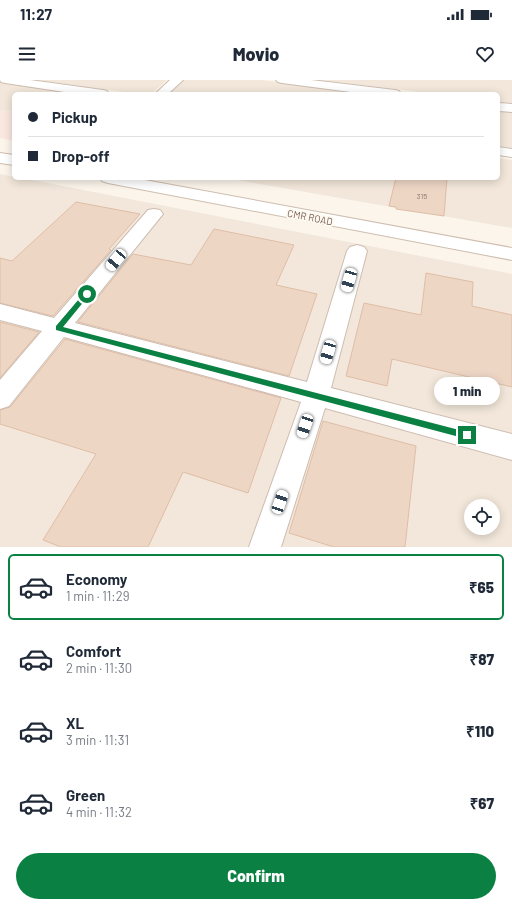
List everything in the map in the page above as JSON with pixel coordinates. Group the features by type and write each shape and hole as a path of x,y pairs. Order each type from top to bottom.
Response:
{"street":[{"path":"5,80 89,92"},
{"path":"163,92 176,80"},
{"path":"282,80 379,92"},
{"path":"500,107 512,108"},
{"path":"500,151 512,153"},
{"path":"0,158 12,160"},
{"name":"CMR ROAD","path":"119,180 512,254"},
{"path":"0,398 154,214"},
{"path":"265,547 316,395 357,250"},
{"path":"0,312 512,447"}],"shaded area":[{"path":"38,80 167,80 153,92 124,92"},
{"path":"184,80 261,80 358,92 171,92"},
{"path":"321,80 512,80 512,103 500,102 500,92 420,92"},
{"path":"0,83 63,92 12,92 12,112 0,110"},
{"path":"500,109 512,111 512,148 500,146"},
{"path":"0,110 12,112 12,141 0,138"},
{"path":"500,158 512,160 512,228 237,180 500,180"},
{"path":"0,174 12,177 12,180 32,180 512,274 512,547 0,547"}],"building":[{"path":"396,180 447,180 444,216 396,209 396,207 389,206"},
{"path":"76,202 140,214 109,249 111,250 53,316 0,303 0,258 12,261"},
{"path":"214,229 294,245 276,285 317,294 289,376 78,322 133,254 191,265"},
{"path":"426,273 473,282 472,306 512,315 512,387 392,359 387,386 346,376 364,303 421,315"},
{"path":"0,322 39,332 0,378"},
{"path":"65,339 281,398 248,493 183,472 148,547 61,547 43,540 96,454 0,424 0,410 10,407"},
{"path":"323,421 416,446 405,547 334,547 289,533"}],"route":[{"path":"87,294 58,328 467,435"}]}
